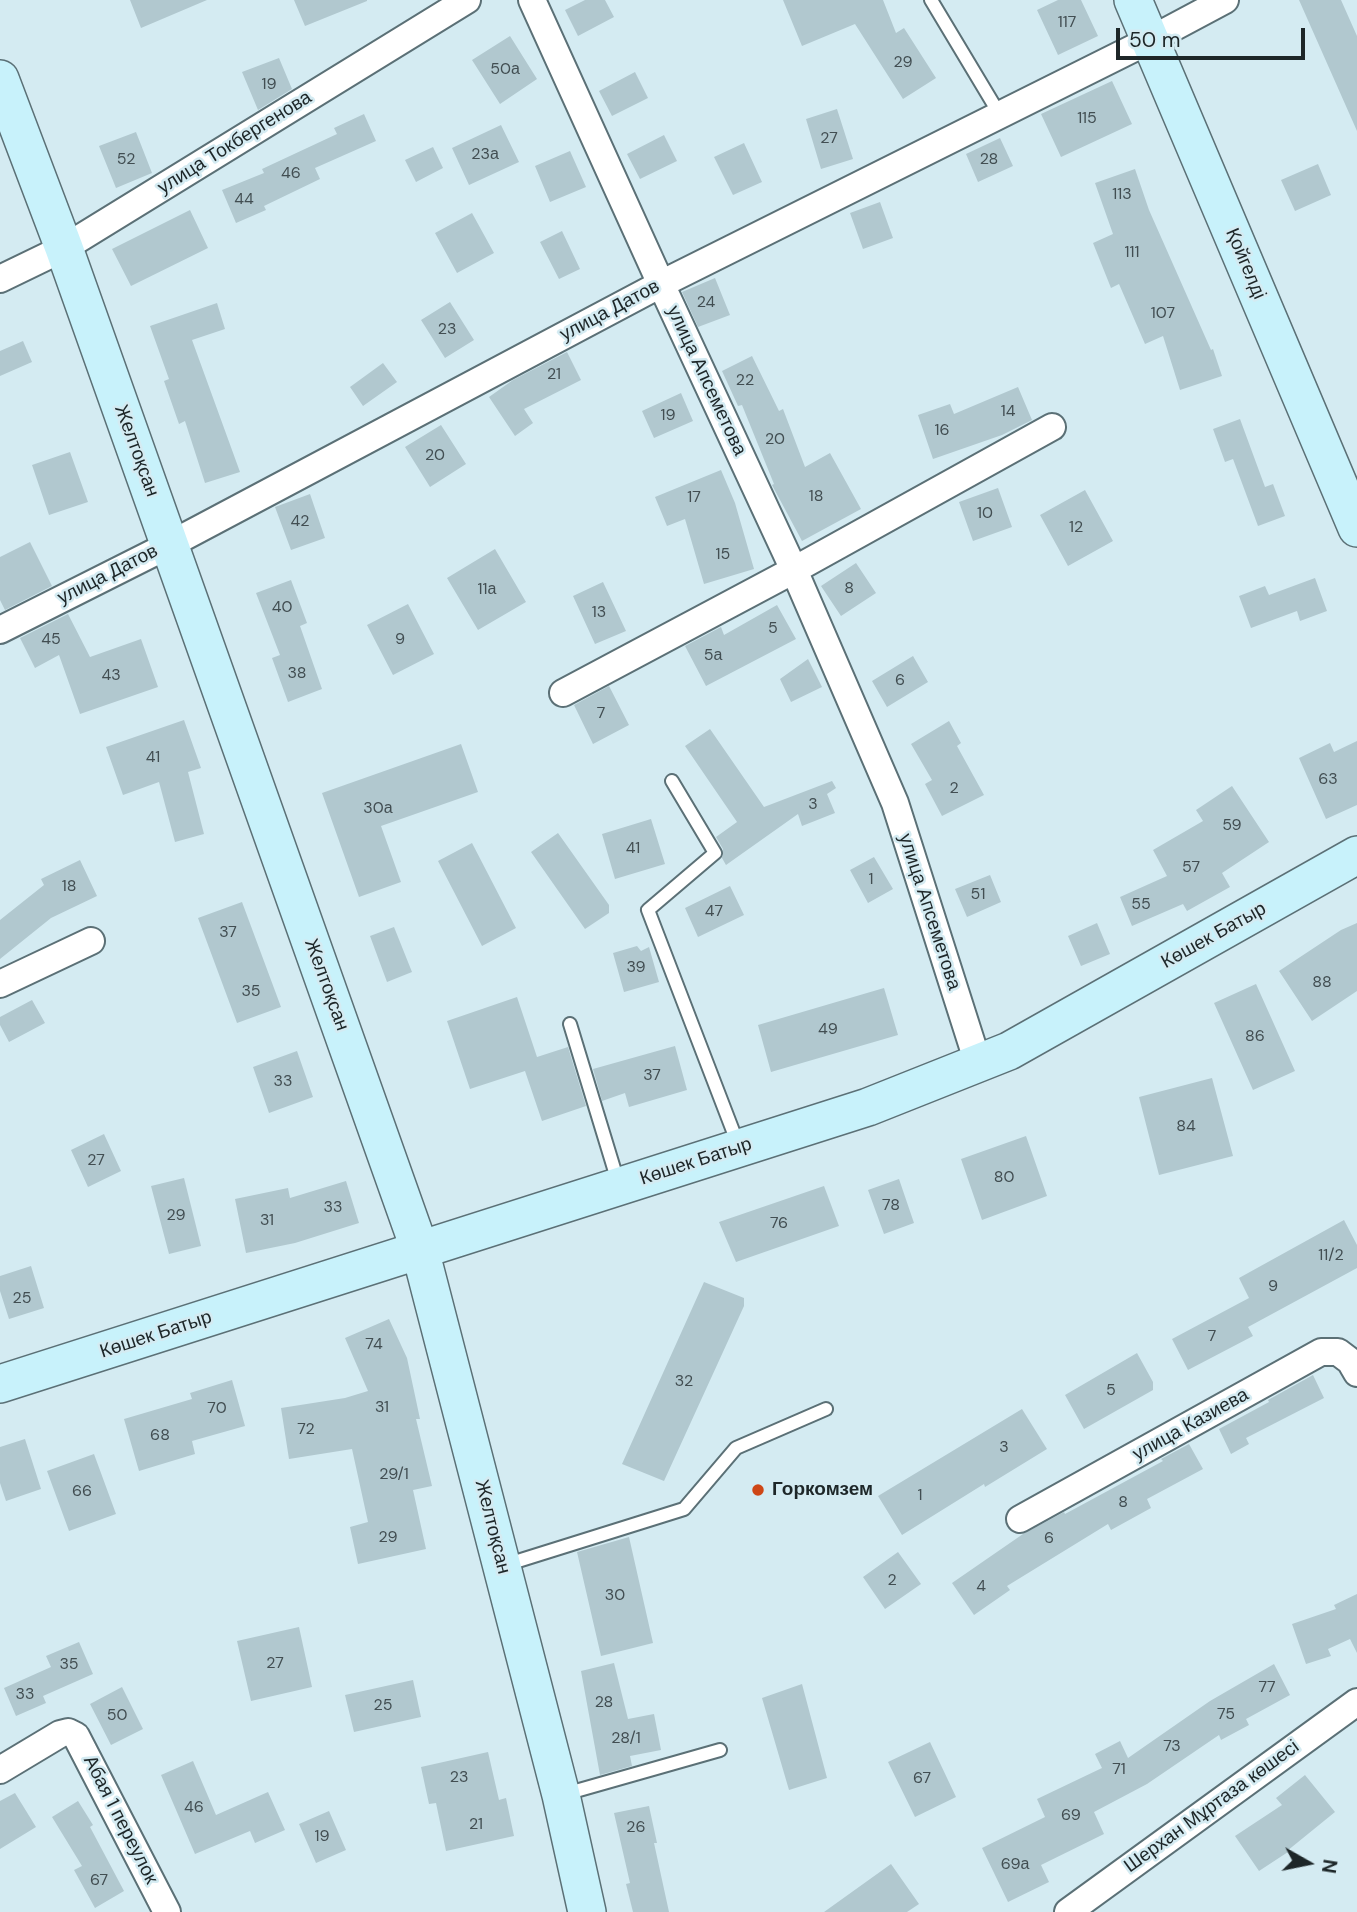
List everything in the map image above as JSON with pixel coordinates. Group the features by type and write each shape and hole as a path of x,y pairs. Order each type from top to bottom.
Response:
{"street":[{"name":"улица Токбергенова","path":"0,279 64,248 467,0"},
{"name":"улица Апсеметова","path":"532,0 794,570 895,803 978,1063"},
{"name":"Қойгелді","path":"1133,0 1357,528"},
{"name":"улица Датов","path":"0,631 169,545 661,284 1150,40 1224,0"},
{"name":"Желтоқсан","path":"0,79 64,248 421,1250 561,1795 587,1912"},
{"path":"563,693 794,570 1052,427"},
{"name":"Көшек Батыр","path":"0,1384 868,1107 1009,1051 1357,855"},
{"path":"0,985 91,941"},
{"name":"улица Казиева","path":"1020,1519 1321,1352 1338,1352 1350,1361 1357,1373"},
{"name":"Шерхан Мұртаза көшесі","path":"1068,1912 1357,1702"},
{"name":"Абая 1 переулок","path":"0,1770 60,1734 68,1732 76,1736 167,1912"}],"lane":[{"path":"931,0 1000,115"},
{"path":"672,781 715,853 648,910 739,1148"},
{"path":"570,1024 619,1187"},
{"path":"502,1566 684,1510 736,1448 827,1409"},
{"path":"561,1795 720,1750"}],"building":[{"path":"130,0 207,0 141,28"},
{"path":"294,0 367,0 367,1 305,26"},
{"path":"585,0 605,0 614,17 578,36 565,10"},
{"path":"783,0 883,0 896,33 904,28 936,78 903,99 855,24 802,46"},
{"path":"1058,0 1081,0 1098,36 1058,55 1037,10"},
{"path":"1299,0 1341,0 1357,36 1357,131"},
{"path":"510,36 537,79 500,104 472,60"},
{"path":"279,58 292,89 258,110 242,72"},
{"path":"635,72 648,98 612,116 599,91"},
{"path":"1112,81 1132,124 1061,157 1041,114"},
{"path":"837,109 853,159 821,169 806,119"},
{"path":"364,114 376,141 315,168 320,179 264,206 266,210 236,223 222,190 264,173 262,169 337,134 334,128"},
{"path":"501,125 519,162 469,185 452,148"},
{"path":"136,132 152,173 116,188 99,146"},
{"path":"664,135 677,161 640,179 627,154"},
{"path":"1000,138 1013,166 978,182 966,154"},
{"path":"744,143 762,182 733,195 714,157"},
{"path":"433,147 443,168 416,182 405,160"},
{"path":"570,151 586,187 550,202 535,166"},
{"path":"1318,164 1331,195 1295,211 1281,180"},
{"path":"1135,169 1149,210 1211,350 1213,349 1222,376 1180,390 1163,336 1145,344 1119,284 1111,288 1093,243 1113,234 1095,183"},
{"path":"880,202 893,238 863,249 850,213"},
{"path":"190,210 208,248 131,286 112,249"},
{"path":"472,213 494,253 457,273 435,233"},
{"path":"562,231 580,269 559,279 540,242"},
{"path":"715,278 730,315 698,327 682,292"},
{"path":"450,302 474,340 445,358 421,320"},
{"path":"217,303 225,329 192,340 240,472 205,483 185,421 179,424 164,381 169,379 150,326"},
{"path":"23,341 32,362 0,376 0,351"},
{"path":"567,352 581,380 524,409 533,423 515,436 489,397 513,380"},
{"path":"752,356 779,411 783,409 805,467 830,453 861,509 802,541 772,485 774,484 742,405 738,406 722,371"},
{"path":"383,363 397,382 363,406 350,387"},
{"path":"1018,387 1032,420 1002,435 933,459 918,415 950,404 954,414"},
{"path":"681,393 693,421 654,438 642,411"},
{"path":"1240,419 1265,487 1273,484 1285,516 1258,526 1233,459 1225,462 1213,429"},
{"path":"441,425 466,464 430,487 405,447"},
{"path":"70,452 88,502 49,515 32,465"},
{"path":"721,470 735,503 754,569 704,584 685,519 667,526 655,497"},
{"path":"998,488 1012,527 973,541 959,502"},
{"path":"1085,490 1113,541 1068,566 1040,515"},
{"path":"310,494 325,538 291,550 275,507"},
{"path":"30,542 52,586 5,610 0,600 0,557"},
{"path":"495,549 526,602 478,630 447,578"},
{"path":"856,563 876,593 841,616 821,586"},
{"path":"1315,578 1327,611 1300,621 1297,611 1251,628 1239,596 1265,586 1269,595"},
{"path":"291,580 307,623 300,626 322,689 288,702 272,658 280,655 256,593"},
{"path":"603,582 626,631 595,644 573,596"},
{"path":"408,604 434,654 393,675 367,625"},
{"path":"777,605 796,639 706,686 685,646 721,627 724,635"},
{"path":"68,614 90,657 141,639 158,687 80,714 59,655 35,668 20,638"},
{"path":"913,656 928,682 887,707 872,681"},
{"path":"808,659 822,687 791,702 780,679"},
{"path":"609,686 629,725 593,744 574,705"},
{"path":"184,720 201,768 188,772 204,834 175,842 159,782 123,795 106,747"},
{"path":"949,721 961,743 957,746 984,795 942,816 925,784 932,780 911,744"},
{"path":"710,729 764,807 832,781 836,788 827,794 835,813 802,826 798,814 726,865 722,858 723,849 716,837 737,822 685,746"},
{"path":"1357,741 1357,805 1326,819 1299,758 1330,743 1334,752"},
{"path":"461,744 478,792 381,826 401,882 359,897 322,793"},
{"path":"1232,786 1269,842 1222,873 1230,887 1187,911 1183,904 1132,926 1120,897 1167,876 1153,850 1203,821 1196,810"},
{"path":"651,819 665,864 615,879 602,834"},
{"path":"558,833 609,905 609,913 585,929 531,852"},
{"path":"472,843 516,928 482,946 438,861"},
{"path":"874,857 893,889 868,903 850,870"},
{"path":"80,860 97,896 51,918 0,959 0,920 44,885 41,879"},
{"path":"990,875 1001,902 967,917 955,889"},
{"path":"730,886 744,915 698,937 685,908"},
{"path":"242,902 281,1007 237,1023 198,918"},
{"path":"1097,923 1110,954 1081,966 1068,936"},
{"path":"1357,923 1357,991 1312,1021 1279,971 1341,930"},
{"path":"394,927 412,972 387,982 370,936"},
{"path":"637,946 641,951 649,947 659,982 624,992 613,953"},
{"path":"1256,984 1295,1071 1253,1090 1214,1003"},
{"path":"884,988 898,1035 771,1072 758,1025"},
{"path":"517,997 537,1057 568,1047 586,1106 542,1121 525,1071 470,1089 447,1021"},
{"path":"32,1000 45,1023 9,1042 0,1025 0,1017"},
{"path":"675,1046 687,1090 629,1107 625,1093 602,1101 593,1069"},
{"path":"297,1051 313,1097 269,1113 253,1067"},
{"path":"1212,1078 1233,1156 1159,1175 1139,1097"},
{"path":"104,1134 121,1171 88,1187 71,1150"},
{"path":"1026,1136 1047,1196 982,1220 961,1159"},
{"path":"184,1178 201,1246 169,1254 151,1186"},
{"path":"899,1179 914,1223 884,1234 868,1190"},
{"path":"346,1181 359,1223 295,1243 246,1253 235,1199 288,1188 290,1198"},
{"path":"824,1186 839,1226 736,1262 719,1222"},
{"path":"1344,1220 1357,1245 1357,1268 1248,1327 1253,1336 1188,1370 1172,1339 1249,1298 1239,1278"},
{"path":"31,1266 44,1308 9,1319 0,1291 0,1276"},
{"path":"704,1282 744,1298 744,1306 664,1481 622,1464"},
{"path":"389,1319 407,1358 420,1419 416,1419 432,1486 413,1490 426,1549 358,1564 350,1527 368,1522 352,1449 289,1459 281,1408 345,1398 368,1391 345,1338"},
{"path":"1137,1353 1153,1382 1153,1390 1084,1429 1065,1395"},
{"path":"1313,1375 1324,1398 1246,1438 1249,1444 1231,1454 1219,1429"},
{"path":"232,1380 245,1426 192,1441 195,1454 139,1471 124,1419 192,1399 190,1393"},
{"path":"1022,1409 1047,1449 902,1535 878,1496"},
{"path":"25,1439 41,1489 6,1501 0,1483 0,1447"},
{"path":"1189,1444 1203,1469 1147,1499 1151,1508 1111,1530 1108,1524 1007,1586 1010,1590 974,1615 952,1583 1023,1534 1163,1461 1161,1459"},
{"path":"94,1454 116,1514 69,1531 47,1471"},
{"path":"629,1537 653,1643 601,1656 577,1552"},
{"path":"898,1552 921,1584 885,1609 863,1577"},
{"path":"1357,1594 1357,1653 1350,1639 1328,1649 1331,1656 1306,1664 1292,1624 1336,1609 1334,1605"},
{"path":"299,1627 312,1687 251,1701 237,1641"},
{"path":"79,1642 93,1674 43,1696 46,1703 16,1716 4,1688 51,1667 46,1656"},
{"path":"614,1663 628,1719 654,1714 661,1750 630,1756 632,1766 600,1775 581,1671"},
{"path":"1274,1664 1290,1695 1246,1719 1249,1725 1221,1740 1219,1735 1147,1784 1094,1812 1104,1834 1041,1865 1049,1882 1008,1902 982,1848 1045,1817 1037,1799 1102,1768 1095,1754 1120,1741 1128,1758 1210,1701"},
{"path":"413,1680 421,1717 354,1732 345,1695"},
{"path":"802,1684 827,1778 789,1790 762,1698"},
{"path":"122,1687 143,1729 111,1745 90,1704"},
{"path":"930,1742 956,1797 915,1817 888,1762"},
{"path":"488,1752 499,1800 506,1798 514,1836 446,1851 436,1803 429,1804 421,1767"},
{"path":"193,1761 216,1815 268,1792 285,1830 255,1843 250,1831 195,1854 161,1775"},
{"path":"1305,1775 1335,1812 1288,1852 1259,1871 1235,1836 1282,1805 1276,1798"},
{"path":"15,1793 36,1827 0,1849 0,1801"},
{"path":"78,1801 93,1825 90,1827 124,1891 95,1908 74,1870 82,1866 52,1817"},
{"path":"649,1806 669,1912 633,1912 626,1884 630,1883 614,1813"},
{"path":"329,1811 346,1850 316,1863 299,1824"},
{"path":"891,1864 919,1904 907,1912 824,1912"}],"place":[{"name":"Горкомзем","path":"758,1490"}]}
